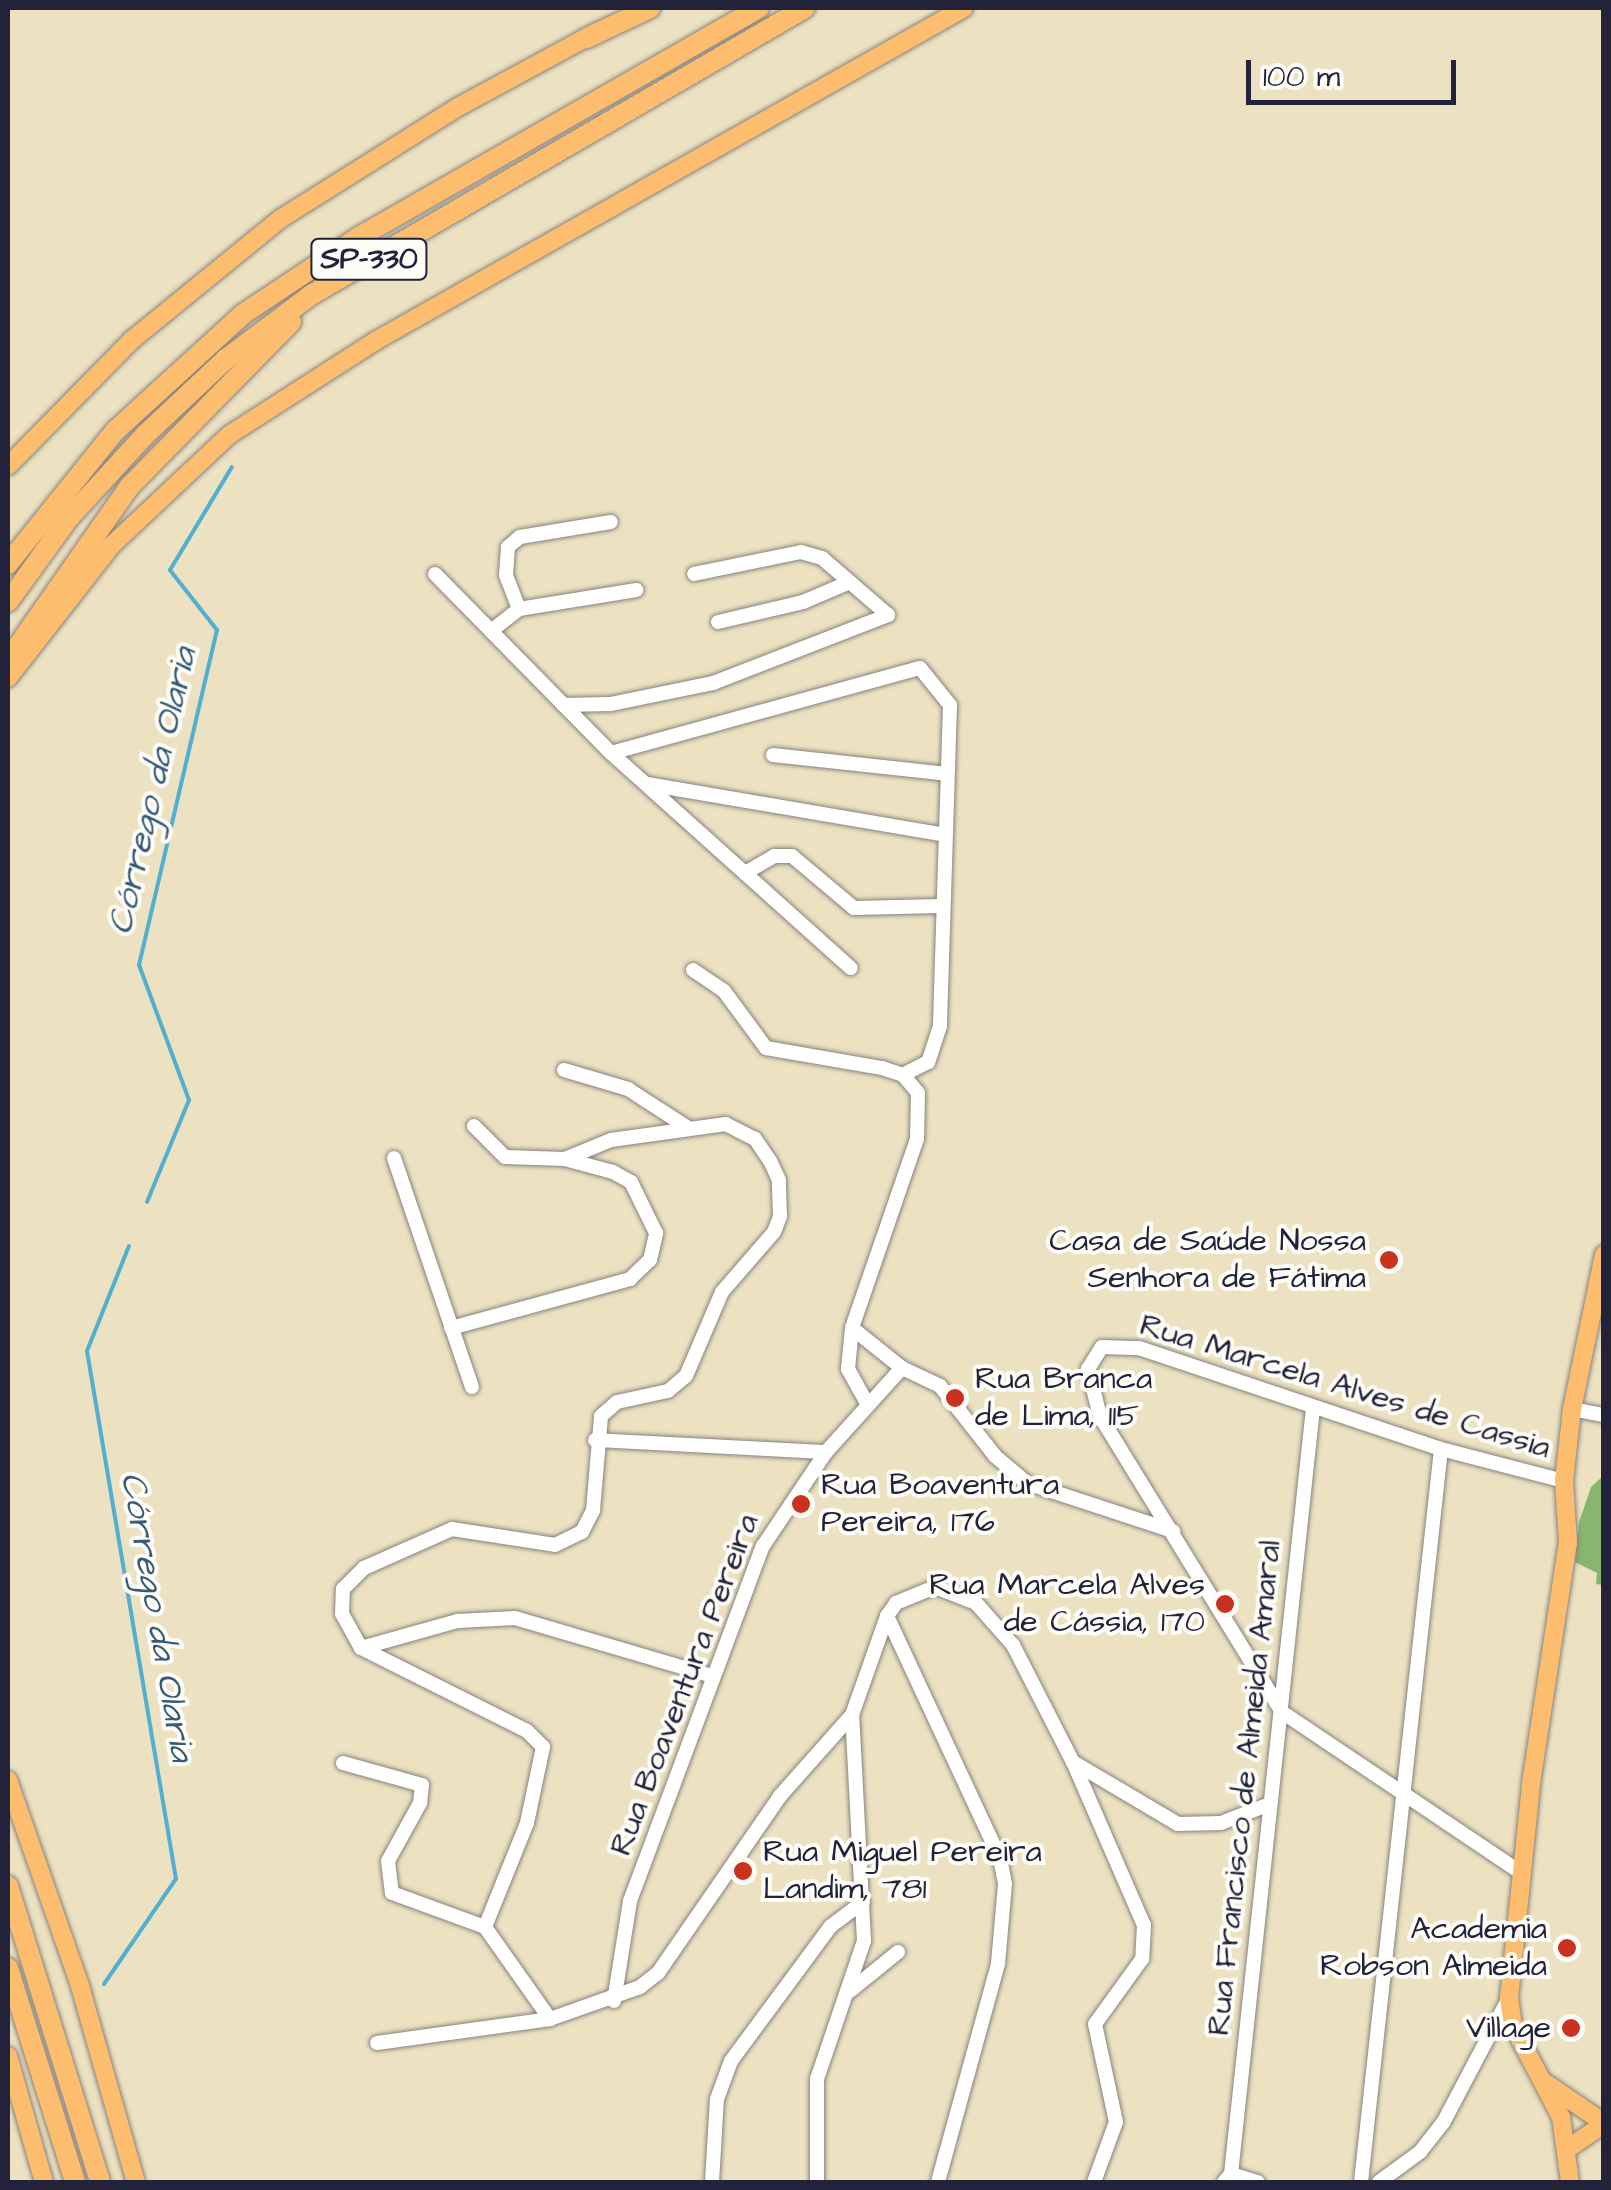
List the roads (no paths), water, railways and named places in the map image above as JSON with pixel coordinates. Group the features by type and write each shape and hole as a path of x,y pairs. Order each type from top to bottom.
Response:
{"highway":[{"path":"587,38 650,8"},
{"name":"SP-330","path":"8,564 115,431 243,314 360,237 758,8"},
{"name":"SP-330","path":"8,602 68,519 146,434 226,359 311,295 804,8"},
{"path":"8,660 130,486 311,295"},
{"path":"8,1886 100,2182"},
{"path":"8,1968 74,2182"}],"main road":[{"path":"8,466 133,339 280,220 458,107 637,8"},
{"path":"8,678 112,545 228,435 392,332 964,8"},
{"path":"1570,2182 1570,2147 1543,2081 1514,2026 1508,1998 1520,1872 1561,1578 1556,1539 1565,1509 1572,1410 1604,1254"},
{"path":"8,1780 86,2005 136,2182"},
{"path":"8,2056 44,2182"},
{"path":"1543,2081 1604,2123 1570,2147"}],"street":[{"path":"519,609 506,574 508,548 520,537 611,522"},
{"path":"564,704 611,704 714,683 888,615 822,558 801,552 694,574"},
{"path":"435,574 611,753 852,968"},
{"path":"718,622 803,602 850,582"},
{"path":"491,631 519,609 636,590"},
{"path":"611,753 920,668 950,704 940,906 940,1026 928,1062 903,1076 774,1052 724,991 693,970"},
{"path":"773,755 947,774"},
{"path":"646,784 944,835"},
{"path":"745,873 774,856 792,856 854,908 940,906"},
{"path":"564,1070 628,1089 688,1128"},
{"path":"866,1402 848,1369 852,1328 919,1128 921,1102 903,1076"},
{"path":"486,1927 527,1823 543,1748 527,1730 361,1648 342,1614 340,1597 364,1568 452,1530 484,1529 555,1545 582,1532 593,1510 595,1440 609,1406 659,1396 686,1376 722,1292 780,1216 779,1180 755,1139 712,1122 593,1144 565,1159"},
{"path":"452,1328 603,1291 650,1260 656,1233 631,1182 565,1159 505,1157 474,1126"},
{"path":"394,1158 472,1388"},
{"path":"852,1328 902,1368 940,1386 995,1456 1027,1483 1173,1532"},
{"name":"Rua Marcela Alves de Cassia","path":"1520,1872 1400,1796 1282,1712 1089,1392 1088,1369 1102,1347 1139,1348 1441,1449 1564,1482"},
{"name":"Rua Boaventura Pereira","path":"614,2001 630,1901 763,1546 826,1452 866,1402 902,1368"},
{"name":"Rua Francisco de Almeida Amaral","path":"1228,2178 1313,1408"},
{"path":"1572,1410 1604,1415"},
{"path":"595,1440 826,1452"},
{"path":"1361,2182 1400,1796 1441,1449"},
{"path":"818,2182 816,2078 850,1991 864,1941 852,1715 886,1616 896,1603 934,1587 976,1603 1013,1645 1073,1762 1148,1945 1096,2024 1116,2122 1094,2182"},
{"path":"886,1616 1000,1858 1005,1884 998,1964 938,2182"},
{"path":"361,1648 458,1621 515,1618 712,1676"},
{"path":"377,2043 550,2019 614,2001 658,1973 780,1796 852,1715"},
{"path":"1073,1762 1178,1824 1221,1823 1270,1804"},
{"path":"343,1763 404,1776 424,1789 388,1861 392,1893 486,1927 550,2019"},
{"path":"712,2182 717,2098 731,2061 831,1926 863,1902"},
{"path":"850,1991 898,1952"},
{"path":"1379,2182 1420,2152 1443,2123 1508,1998"},
{"path":"1228,2178 1258,2182"}],"waterway":[{"name":"Córrego da Olaria","path":"147,1202 189,1100 139,965 217,630 170,570 232,467"},
{"name":"Córrego da Olaria","path":"104,1984 176,1879 87,1351 129,1246"}],"place":[{"name":"Casa de Saúde Nossa Senhora de Fátima","path":"1389,1260"},
{"name":"Rua Branca de Lima, 115","path":"955,1398"},
{"name":"Rua Boaventura Pereira, 176","path":"801,1504"},
{"name":"Rua Marcela Alves de Cássia, 170","path":"1225,1604"},
{"name":"Rua Miguel Pereira Landim, 781","path":"743,1871"},
{"name":"Academia Robson Almeida","path":"1567,1948"},
{"name":"Village","path":"1571,2028"}]}
